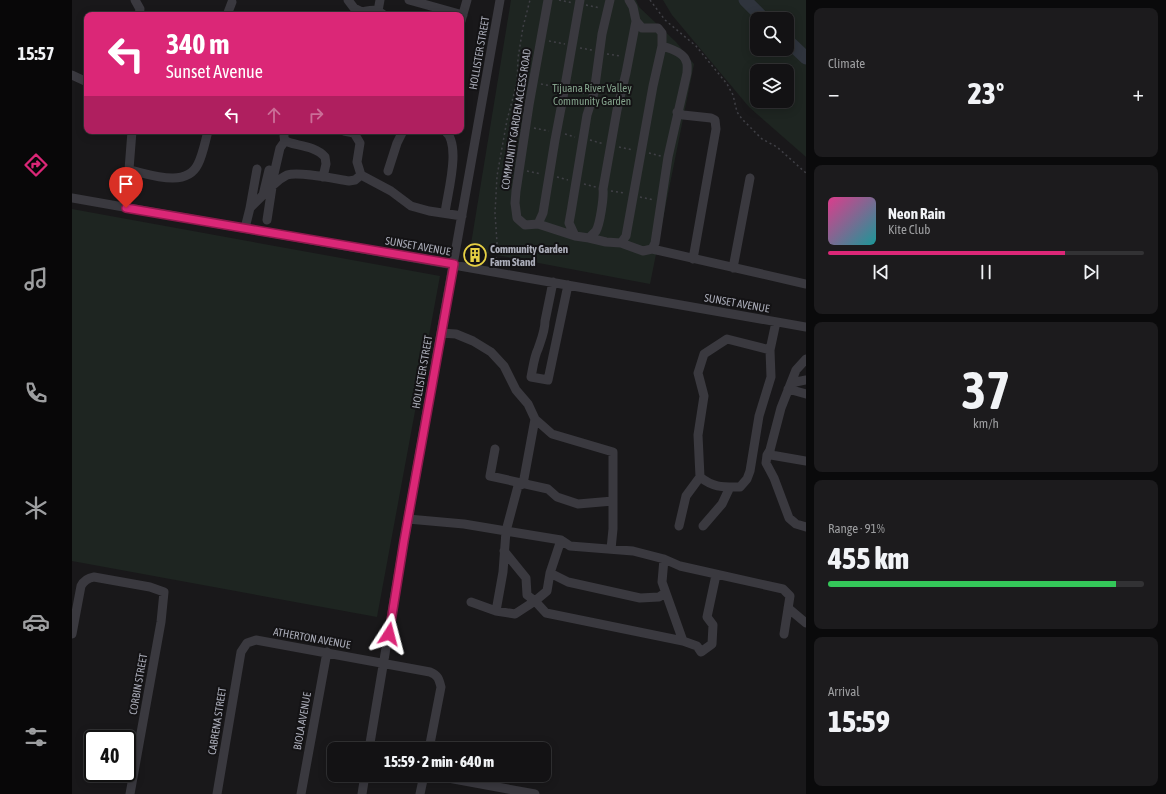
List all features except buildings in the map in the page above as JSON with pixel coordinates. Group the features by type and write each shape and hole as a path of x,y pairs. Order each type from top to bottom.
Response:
{"street":[{"path":"135,0 140,9 140,12"},
{"path":"348,0 354,8 362,12 372,10 378,12"},
{"path":"380,0 381,12"},
{"path":"408,0 444,12"},
{"path":"464,12 467,0"},
{"name":"HOLLISTER STREET","path":"371,742 408,520 500,0"},
{"name":"COMMUNITY GARDEN ACCESS ROAD","path":"548,0 533,82 515,203 517,218 525,225 538,224 575,236 606,242 622,243 643,251 652,249 806,284"},
{"path":"538,224 543,214 580,0"},
{"path":"575,236 569,223 587,115 593,96 604,23 610,0"},
{"path":"589,238 596,230 604,195 603,189 619,101 636,21 633,7 629,0"},
{"path":"228,12 232,2"},
{"path":"622,243 626,236 653,86 662,46 662,33 658,28 642,28 636,21"},
{"path":"652,249 655,243 660,202 677,112 685,82 687,62 685,56 662,46"},
{"path":"72,75 84,81"},
{"path":"677,112 683,115 711,118 715,120 716,129 693,258"},
{"path":"126,208 132,134"},
{"path":"129,170 165,178 182,178 198,165 207,134"},
{"path":"285,134 284,138 286,141 312,148 322,153 326,160 323,177"},
{"path":"355,134 360,143 358,162 361,175 391,192 411,206 462,216"},
{"path":"388,171 402,134"},
{"path":"445,213 454,149 448,134"},
{"path":"267,220 280,148 286,141"},
{"path":"250,208 263,195 270,166"},
{"path":"245,228 257,169"},
{"path":"272,186 288,175 323,177 349,181 355,180 361,175"},
{"path":"733,268 750,178"},
{"name":"SUNSET AVENUE","path":"72,198 806,327"},
{"path":"553,282 545,327 540,345 537,349 531,377 548,380 568,285"},
{"path":"700,477 708,483 720,487 740,487 747,479 750,471 759,416 771,377 770,350 776,322"},
{"path":"441,332 456,334 473,340 491,352 504,366 516,390 528,404 535,419 552,434 613,452 611,549"},
{"path":"679,526 686,496 700,477 698,436 704,396 698,373 704,354 727,339 770,350"},
{"path":"806,359 796,370 781,408 766,463 774,478 789,518 796,524 806,527"},
{"path":"790,386 806,380"},
{"path":"790,386 806,394"},
{"path":"523,484 535,419"},
{"path":"495,449 490,476 548,489 557,497 578,504 613,501"},
{"path":"770,450 772,455 806,461"},
{"path":"496,612 503,572 506,531 518,486 523,484"},
{"path":"703,526 722,504 730,487"},
{"path":"408,520 464,524 561,540 570,546 633,551 664,559 680,566 783,589 790,596 784,634"},
{"path":"471,602 496,612 515,614 535,601 547,590 550,573 561,540"},
{"path":"504,551 526,578 527,595 546,613 683,641 696,646 701,652 712,644 713,625 707,617 716,575"},
{"path":"664,559 662,582 683,641"},
{"path":"550,573 568,582 640,598 659,597 665,593"},
{"name":"CORBIN STREET","path":"72,634 81,586 83,582 89,578 94,577 150,587 164,592 163,606 130,794"},
{"path":"788,608 806,623"},
{"name":"ATHERTON AVENUE","path":"241,652 247,642 256,640 327,652 436,674 439,678 441,687 430,742"},
{"name":"CABRENA STREET","path":"217,794 241,652"},
{"name":"BIOLA AVENUE","path":"301,794 327,652"},
{"path":"362,794 364,782"},
{"path":"420,794 423,782"},
{"path":"464,782 506,791 535,794"}],"path":[{"path":"493,272 497,243 495,213 496,176 506,120 517,83 518,58 523,27 530,0"},
{"path":"650,0 665,20 696,46 727,84 733,95 737,112 742,119 762,139 777,147 806,173"},
{"path":"541,40 629,58"},
{"path":"533,82 619,101"},
{"path":"526,126 611,146 668,157"},
{"path":"520,169 660,202"}],"green space":[{"name":"Tijuana River Valley Community Garden","path":"511,0 636,0 639,7 676,42 694,64 650,284 470,250"},
{"path":"663,0 806,0 806,157 750,108 794,108 794,64 750,64 750,108 672,15"},
{"path":"72,209 440,276 377,617 72,561"}],"waterway":[{"path":"745,0 757,12"},
{"path":"794,47 806,58"}],"place":[{"name":"Community Garden Farm Stand","path":"475,255"}],"route":[{"path":"126,208 454,264 404,541 389,634"}]}
